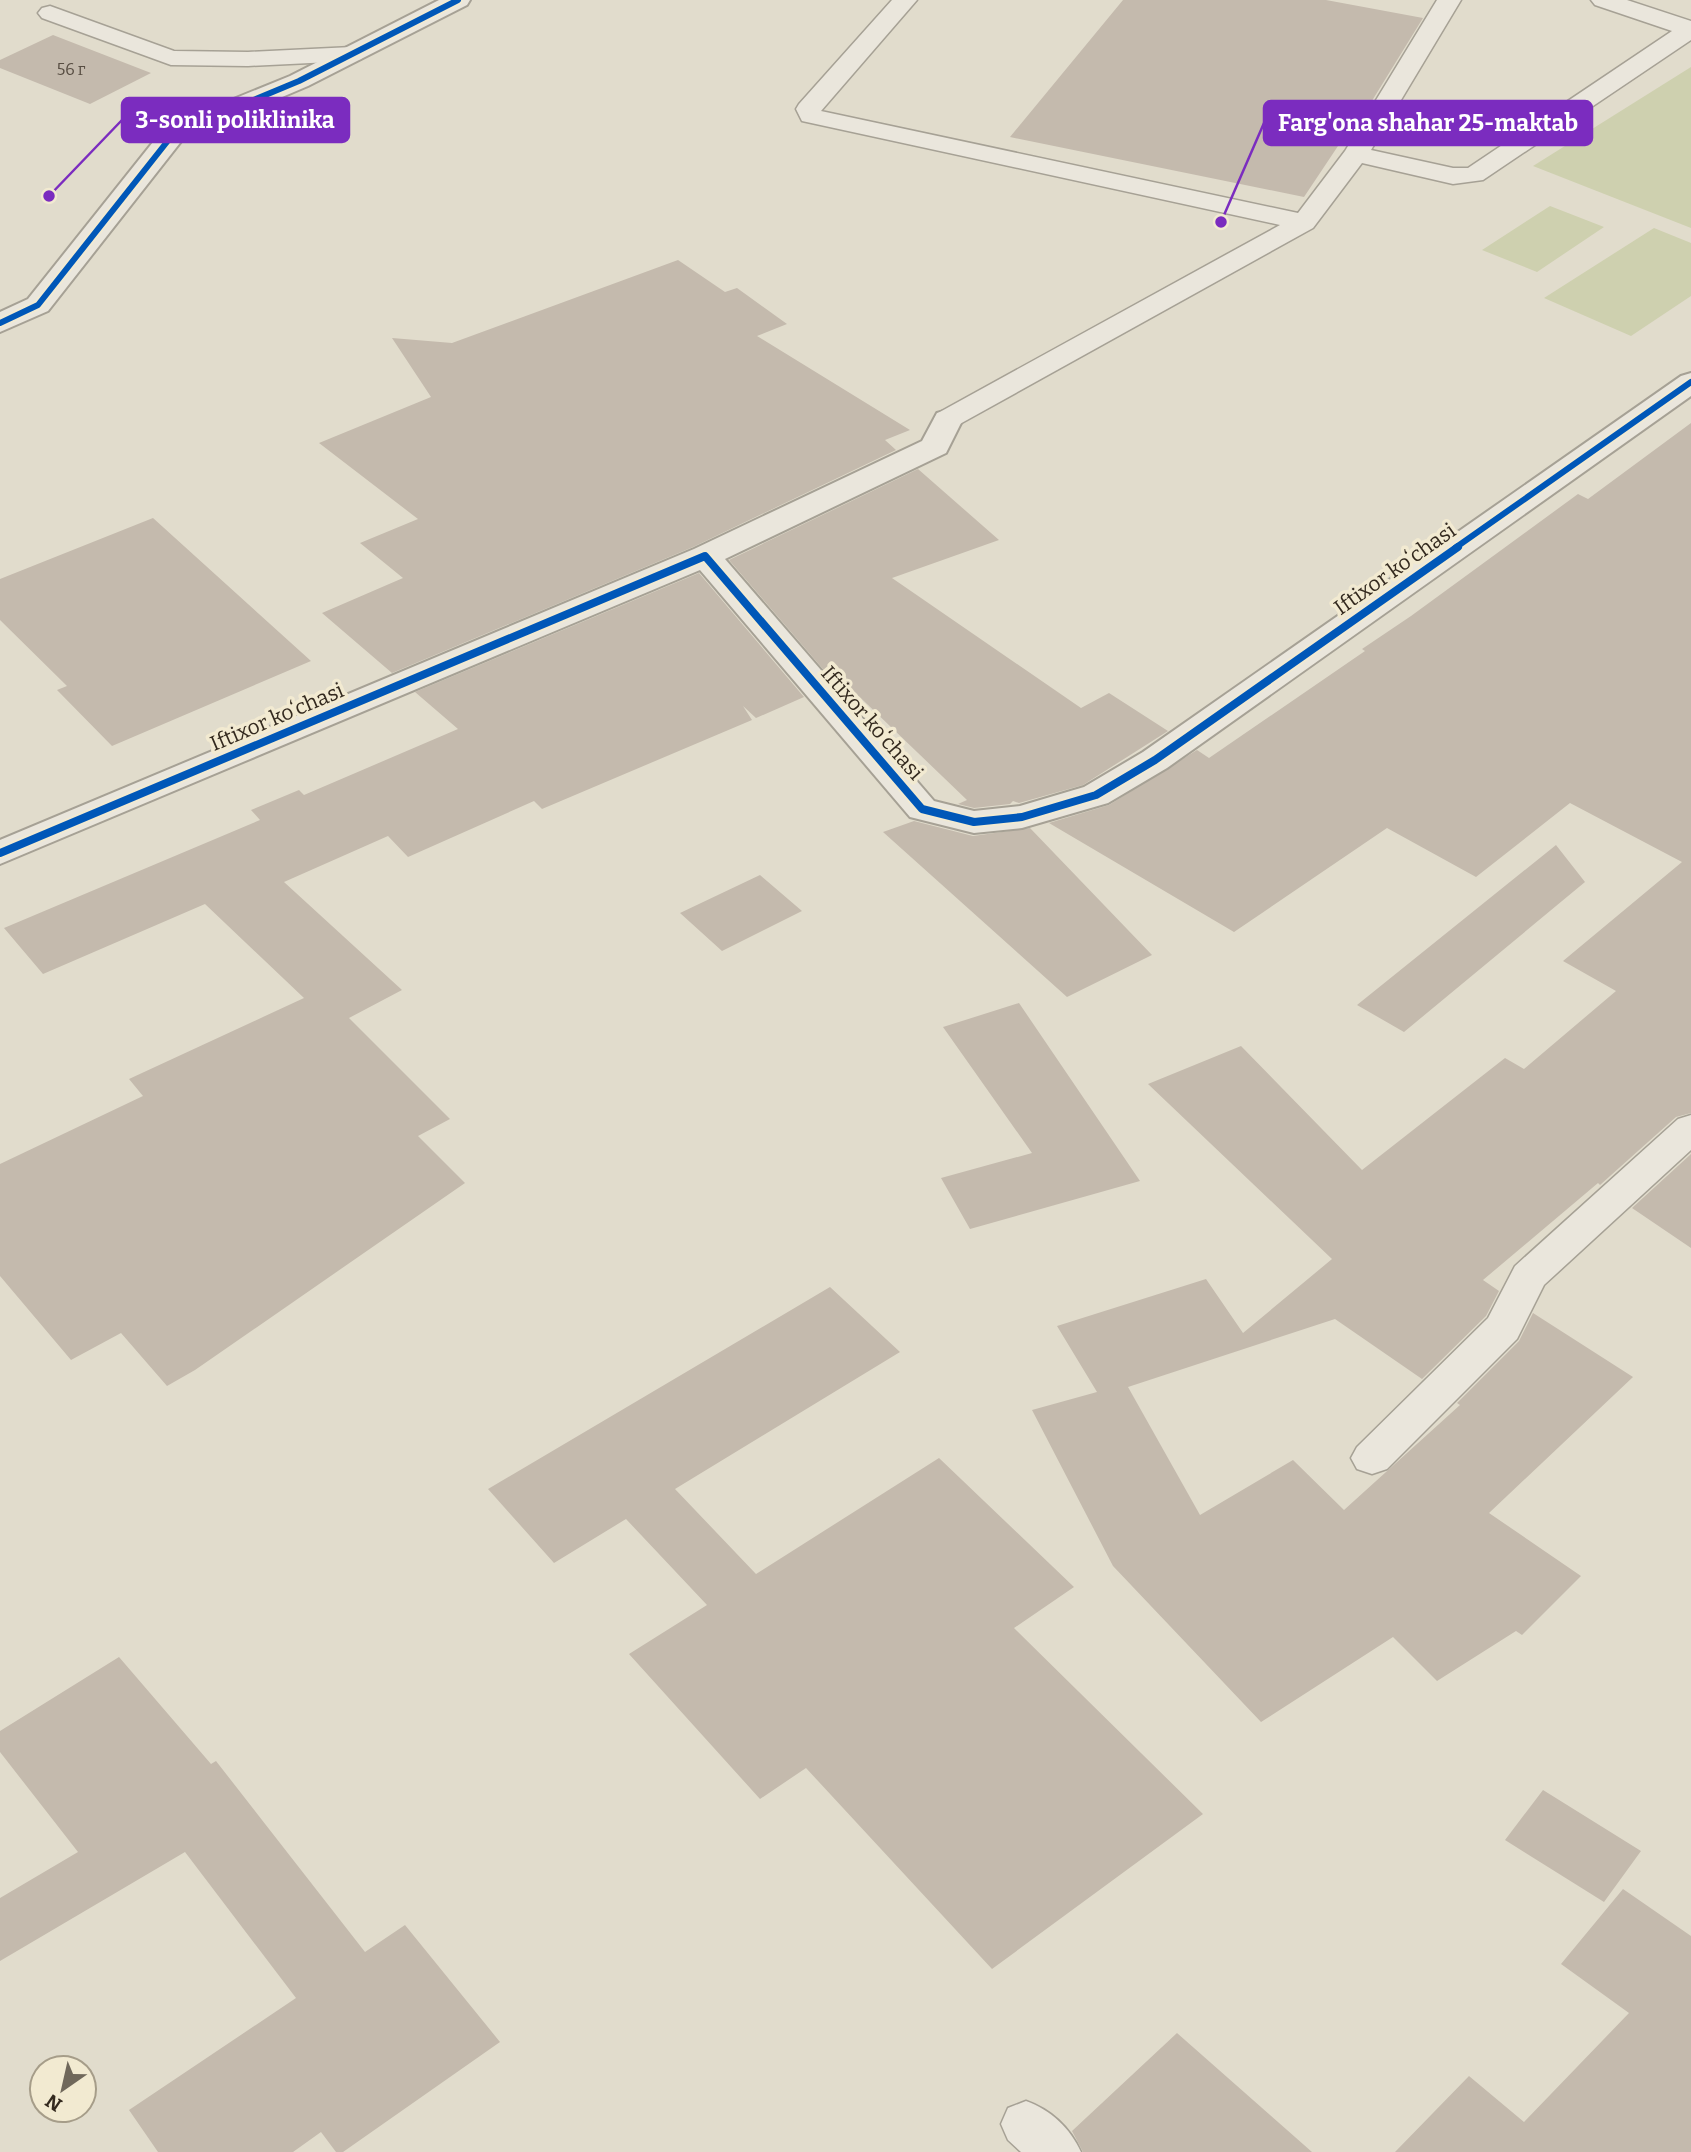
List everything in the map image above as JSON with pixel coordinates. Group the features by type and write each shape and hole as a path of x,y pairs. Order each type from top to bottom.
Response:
{"street":[{"path":"0,323 38,305 174,133 299,80 458,0"},
{"name":"Iftixor koʻchasi","path":"0,853 705,555 922,809 974,822 1022,817 1096,795 1155,760 1691,382"},
{"path":"705,555 935,447 948,419"}],"lane":[{"path":"905,0 808,109 811,116 1304,222"},
{"path":"948,419 1304,222 1356,154 1450,0"},
{"path":"1356,154 1453,176 1474,175 1691,29 1603,0"},
{"path":"50,13 171,58 227,60 352,54"},
{"path":"1372,1458 1503,1328 1529,1276 1691,1128"}],"green space":[{"path":"1691,67 1691,228 1533,166"},
{"path":"1550,206 1604,227 1537,272 1482,250"},
{"path":"1654,228 1691,243 1691,296 1631,336 1544,298"}],"building":[{"path":"1123,0 1326,0 1423,18 1362,117 1358,116 1304,197 1010,137"},
{"path":"53,35 151,73 90,104 0,68 0,60"},
{"path":"678,260 725,292 737,288 787,324 757,336 910,430 885,440 896,450 693,547 392,673 322,613 403,578 360,543 418,519 319,443 431,397 392,338 452,343"},
{"path":"1691,423 1691,1113 1676,1117 1600,1185 1598,1183 1483,1280 1499,1291 1486,1316 1422,1379 1335,1319 1128,1387 1200,1515 1293,1460 1344,1510 1460,1405 1457,1403 1519,1341 1533,1313 1633,1377 1489,1513 1581,1576 1522,1635 1516,1631 1437,1681 1393,1637 1261,1722 1113,1566 1032,1410 1097,1392 1057,1326 1206,1279 1243,1333 1332,1259 1148,1084 1241,1046 1362,1170 1505,1058 1524,1069 1616,991 1563,961 1682,862 1570,803 1476,877 1387,828 1234,932 1049,823 1109,805 1197,750 1209,758 1365,651 1362,649 1578,494 1588,499"},
{"path":"918,469 999,540 892,578 1081,708 1109,693 1168,731 1083,785 1019,803 1013,801 1010,804 974,808 958,804 967,800 842,680 835,683 729,560"},
{"path":"153,518 311,661 112,746 57,690 67,686 0,620 0,579"},
{"path":"699,573 804,697 756,718 743,706 752,720 542,809 534,801 408,857 388,836 284,882 402,990 349,1018 450,1119 418,1136 465,1183 195,1370 167,1386 121,1333 71,1360 0,1276 0,1164 143,1096 129,1079 304,998 205,904 43,974 4,928 260,820 251,810 299,790 304,795 458,729 415,692"},
{"path":"914,821 973,836 1030,828 1152,955 1067,997 883,832"},
{"path":"1556,845 1585,882 1404,1032 1357,1005"},
{"path":"760,875 802,911 722,951 680,913"},
{"path":"1019,1003 1140,1181 970,1229 941,1178 1032,1153 943,1027"},
{"path":"1691,1154 1691,1248 1632,1208"},
{"path":"830,1287 900,1352 675,1489 756,1574 939,1458 1074,1587 1014,1628 1203,1814 992,1969 806,1768 760,1799 629,1654 707,1605 626,1519 554,1563 488,1489"},
{"path":"119,1657 211,1764 216,1761 365,1952 405,1925 500,2042 343,2152 336,2152 321,2132 293,2152 158,2152 129,2110 296,1998 185,1852 0,1961 0,1898 78,1852 0,1752 0,1731"},
{"path":"1543,1790 1641,1851 1604,1902 1505,1840"},
{"path":"1623,1889 1691,1936 1691,2152 1395,2152 1469,2076 1524,2122 1629,2013 1561,1964"},
{"path":"1177,2033 1312,2152 1083,2152 1072,2131"}],"cycle path":[{"path":"0,323 38,305 174,133 299,81 458,0"},
{"path":"0,853 705,556 922,809 974,822 1022,817 1096,795 1155,760 1691,382"}],"place":[{"name":"3-sonli poliklinika","path":"49,196"},
{"name":"Farg'ona shahar 25-maktab","path":"1221,222"}]}
